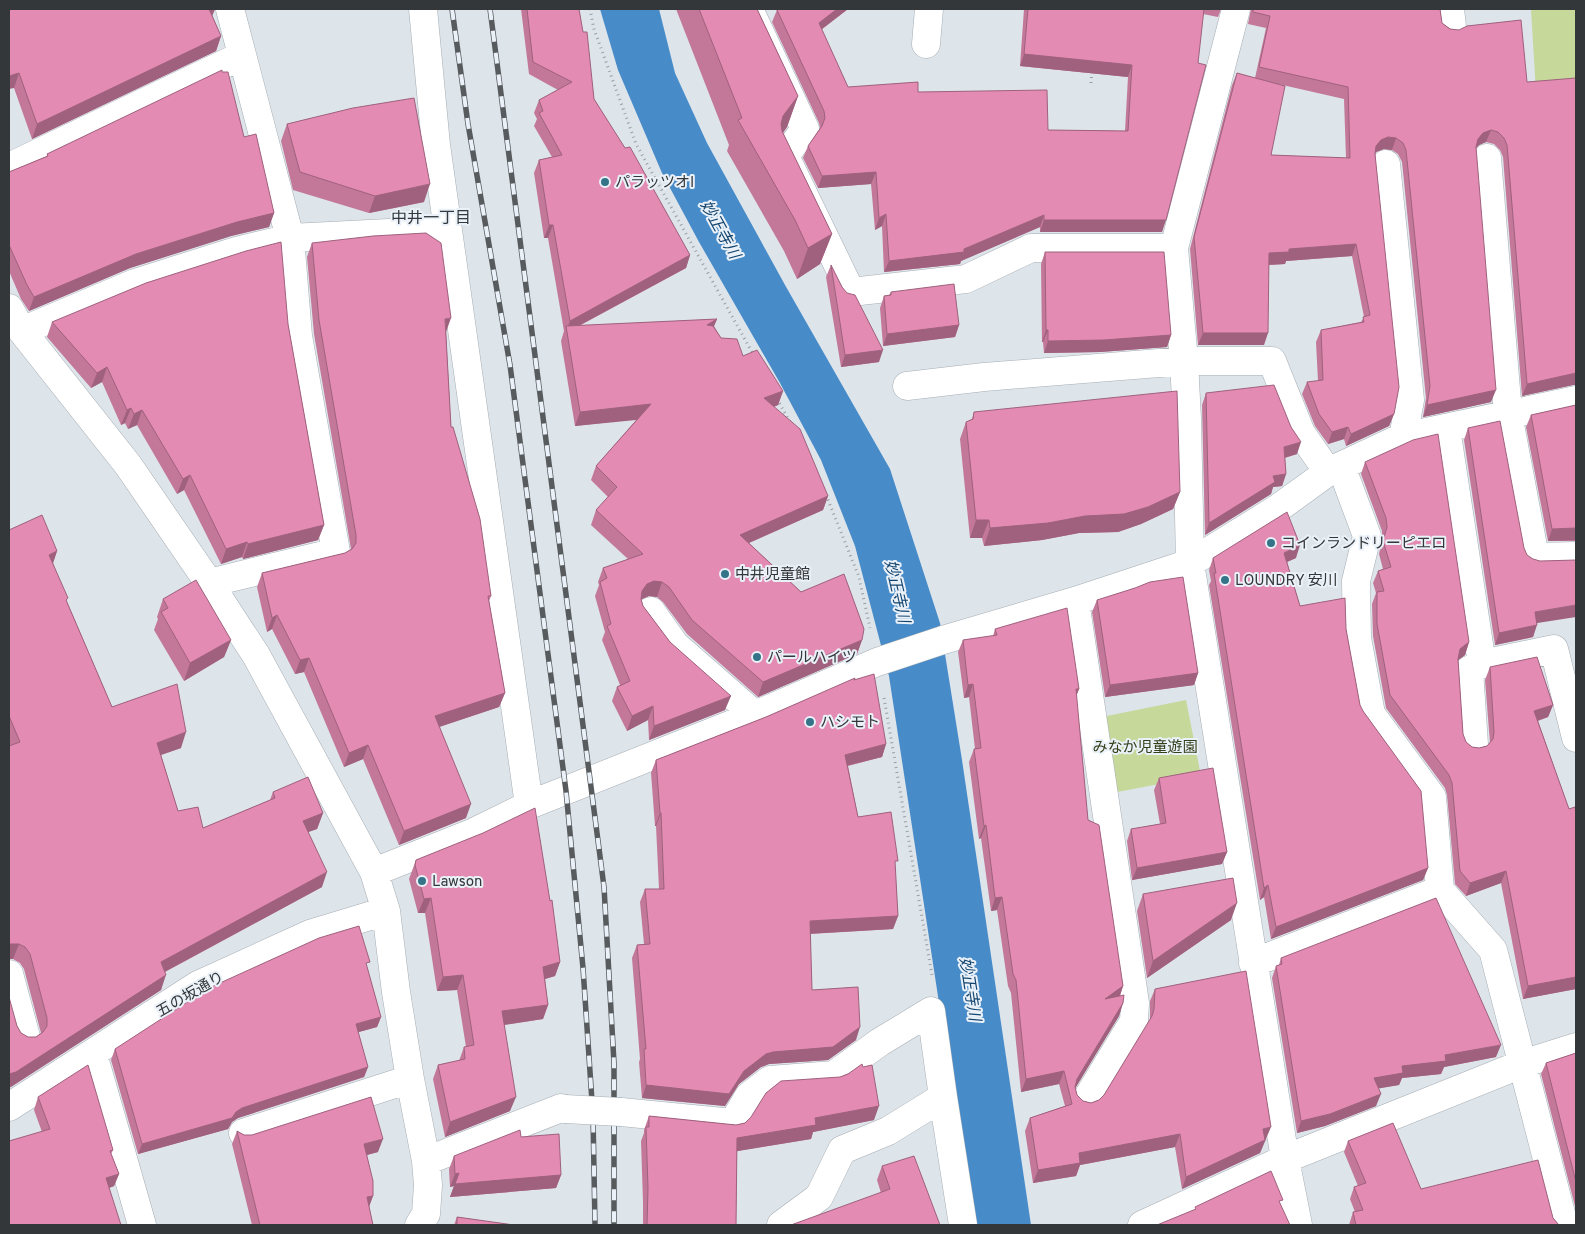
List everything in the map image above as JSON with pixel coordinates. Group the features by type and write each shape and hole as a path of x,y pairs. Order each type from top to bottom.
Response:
{"street":[{"path":"209,583 336,552 298,336 290,238 230,9"},
{"path":"422,9 436,145 529,805"},
{"path":"750,9 805,129 785,156 851,292 966,280 1031,248 1174,248"},
{"path":"926,44 929,9"},
{"path":"1236,9 1174,248 1188,420 1190,563 1253,963 1285,1159 1298,1225"},
{"path":"9,167 241,56"},
{"path":"1487,158 1508,414 1535,557 1576,556"},
{"path":"1386,164 1410,400 1403,437"},
{"path":"418,1225 426,1214 428,1185 426,1161 396,992 386,910 374,872 256,655 128,465 16,320 236,251 290,238 448,230"},
{"path":"908,386 984,377 1184,361 1272,362 1301,433 1335,469 1367,536 1356,581 1357,629 1371,714 1432,797 1440,890 1493,950 1564,1225"},
{"path":"374,872 472,834 529,805 755,715 881,661 1190,563 1277,509 1335,469 1403,437 1576,400"},
{"path":"1446,428 1482,664"},
{"path":"1075,601 1135,1003 1134,1021 1086,1100"},
{"path":"650,611 675,645 755,715"},
{"path":"1474,745 1469,670 1482,664 1554,649 1572,706 1576,738"},
{"path":"1212,882 1239,877"},
{"path":"1253,963 1440,890"},
{"path":"1120,898 1147,893"},
{"name":"五の坂通り","path":"9,1107 198,986 310,934 386,910"},
{"path":"9,974 26,1037"},
{"path":"426,1161 563,1109 621,1112 733,1123 749,1096 770,1080 834,1075 880,1042 931,1011 963,1225"},
{"path":"1142,1225 1285,1159 1522,1064 1576,1047"},
{"path":"93,1054 142,1225"},
{"path":"243,1132 410,1079"},
{"path":"781,1225 819,1198 842,1150 888,1131 943,1097"}],"path":[{"path":"590,9 594,29 636,144 758,362"},
{"path":"1091,83 1092,64"},
{"path":"776,397 790,423"},
{"path":"825,492 859,577 881,661 932,981"}],"green space":[{"path":"1531,9 1576,9 1576,89 1536,92"},
{"name":"みなか児童遊園","path":"1186,700 1201,776 1112,793 1097,718"}],"water":[{"name":"妙正寺川","path":"600,9 659,9 675,73 707,143 890,469 940,623 1031,1225 973,1225 889,676 855,546 821,460 662,173 618,70"}],"building":[{"path":"9,9 209,9 221,36 37,124 19,73 9,76"},
{"path":"527,9 579,9 583,32 587,32 594,99 625,148 630,147 690,255 570,321 553,225 549,225 539,160 562,155 539,113 543,111 539,100 572,82 533,62"},
{"path":"699,9 757,9 798,96 783,116 782,131 832,234 808,248 795,220 738,120 742,118"},
{"path":"837,9 819,23 848,87 918,82 918,92 1047,90 1048,130 1128,131 1132,65 1024,54 1028,9 1204,9 1198,63 1206,65 1166,220 1044,220 1044,215 964,249 964,252 889,261 886,214 879,218 876,172 822,176 808,146 822,126 825,118 824,111 777,10"},
{"path":"1253,9 1440,9 1442,23 1450,29 1459,30 1467,26 1521,20 1527,82 1576,78 1576,373 1527,384 1507,145 1504,138 1498,132 1491,130 1483,133 1478,139 1476,147 1496,390 1427,405 1430,386 1406,150 1403,143 1396,138 1388,137 1381,140 1376,146 1375,154 1399,387 1394,414 1351,434 1348,427 1332,432 1319,414 1307,382 1323,380 1321,330 1364,322 1363,317 1370,315 1356,244 1289,249 1289,252 1269,253 1268,333 1203,333 1194,237 1237,73 1285,86 1271,155 1350,158 1348,87 1259,67 1270,16 1253,12"},
{"path":"222,70 222,72 228,72 244,137 256,134 274,213 237,222 136,254 34,297 9,245 9,172 48,156 47,154"},
{"path":"414,98 430,184 375,196 300,172 287,124 353,108"},
{"path":"426,233 441,243 451,318 445,319 451,427 453,427 480,519 491,596 488,596 505,693 435,716 471,804 404,831 368,745 349,753 309,658 300,660 277,615 272,618 262,573 345,553 352,549 356,543 319,320 312,243 373,236"},
{"path":"281,242 288,324 324,525 248,544 247,542 226,549 190,475 183,479 142,410 134,414 131,408 127,410 107,367 97,373 52,322 146,283 246,251"},
{"path":"1045,252 1164,252 1171,335 1104,340 1048,341 1048,330 1046,330"},
{"path":"831,265 842,287 847,293 855,295 883,350 845,355"},
{"path":"954,284 959,325 887,334 884,296 891,295 891,292"},
{"path":"717,319 707,325 713,326 721,338 737,339 743,356 757,350 783,391 764,398 800,429 828,496 740,535 801,592 844,574 864,629 862,640 763,682 692,620 669,587 662,582 654,581 647,584 642,591 641,599 643,606 670,642 731,696 654,726 653,706 632,716 617,687 630,681 607,626 611,624 600,582 607,578 603,568 643,554 596,510 617,487 596,466 651,404 580,412 566,326"},
{"path":"1274,385 1291,427 1301,442 1284,447 1286,474 1273,476 1275,482 1209,523 1206,393"},
{"path":"1177,391 1180,492 1148,507 1124,514 1085,516 1048,523 990,528 989,520 976,520 966,422 973,419 974,412"},
{"path":"1576,405 1576,528 1552,529 1531,415"},
{"path":"1500,421 1524,548 1527,555 1540,561 1576,560 1576,605 1535,612 1537,625 1499,633 1468,428"},
{"path":"1438,434 1469,642 1460,649 1458,659 1463,734 1466,742 1472,747 1487,746 1493,739 1490,667 1537,657 1553,705 1534,711 1569,809 1575,807 1576,813 1576,977 1528,986 1506,871 1470,883 1460,871 1452,783 1449,775 1390,695 1377,624 1377,592 1384,591 1378,571 1391,567 1383,541 1387,527 1386,518 1365,462 1413,440"},
{"path":"1287,512 1300,545 1284,553 1300,606 1345,598 1346,629 1360,705 1421,791 1428,868 1276,927 1268,885 1264,888 1213,558"},
{"path":"42,515 57,551 49,555 68,598 66,600 112,707 177,684 186,732 157,743 178,811 198,807 203,828 275,798 273,792 308,777 323,813 303,821 327,872 161,962 166,975 16,1072 9,1074 9,997 17,1026 21,1033 28,1037 36,1037 47,1026 47,1018 30,954 25,947 19,944 9,945 9,746 20,742 9,716 9,530"},
{"path":"1183,577 1198,673 1110,685 1097,600 1150,582"},
{"path":"196,580 231,640 190,663 161,612 168,608 163,599"},
{"path":"1067,608 1079,689 1076,689 1088,820 1099,825 1123,986 1105,999 1124,995 1123,1003 1077,1079 1075,1087 1077,1095 1083,1101 1091,1103 1099,1100 1104,1095 1152,1016 1155,989 1246,971 1271,1127 1263,1129 1265,1140 1186,1177 1180,1134 1079,1153 1080,1163 1038,1170 1030,1118 1072,1104 1064,1071 1026,1079 1016,980 1013,974 1002,897 995,898 986,825 984,826 974,749 981,748 973,684 968,685 963,640 997,635 995,629"},
{"path":"874,674 886,744 845,755 858,817 891,812 898,861 895,861 898,916 810,921 812,990 858,987 860,1027 833,1047 766,1054 744,1071 729,1094 646,1085 644,1049 646,1049 637,945 650,944 645,889 664,889 661,813 656,760 766,717 855,678 854,680"},
{"path":"1213,768 1227,852 1137,868 1131,829 1166,823 1159,778"},
{"path":"535,808 550,901 552,900 560,962 543,967 548,1005 502,1011 516,1097 450,1122 438,1065 465,1059 464,1047 474,1045 463,975 443,977 431,898 424,899 415,865 416,860 483,833"},
{"path":"1233,878 1237,903 1153,961 1143,894"},
{"path":"1436,898 1501,1045 1445,1055 1446,1061 1402,1066 1403,1073 1374,1078 1381,1094 1330,1114 1301,1121 1276,966 1282,964 1281,958"},
{"path":"359,926 370,962 366,963 381,1017 356,1024 368,1067 242,1108 232,1118 142,1144 115,1049 209,988 319,938"},
{"path":"1576,1053 1576,1182 1546,1063"},
{"path":"862,1064 863,1067 872,1065 879,1106 815,1118 816,1125 737,1138 736,1225 647,1225 646,1127 649,1127 649,1116 736,1125 745,1123 766,1093 781,1081 840,1077"},
{"path":"88,1065 113,1150 110,1151 119,1174 106,1178 121,1225 9,1225 9,1141 50,1129 38,1097"},
{"path":"371,1097 383,1139 364,1144 373,1181 373,1196 367,1197 373,1225 260,1225 237,1131 244,1135 252,1135"},
{"path":"1393,1123 1421,1189 1538,1160 1553,1218 1559,1225 1356,1225 1353,1212 1363,1210 1354,1187 1366,1183 1348,1141"},
{"path":"520,1130 521,1137 559,1134 561,1175 455,1184 459,1173 455,1174 454,1156"},
{"path":"914,1156 940,1225 791,1225 890,1189 882,1166"},
{"path":"1271,1171 1283,1200 1279,1201 1290,1225 1157,1225 1196,1209 1195,1207"},
{"path":"457,1217 514,1225 457,1225"}],"railway":[{"path":"452,9 468,124 510,365 566,791 583,968 593,1116 595,1225"},
{"path":"490,9 604,887 614,1063 614,1225"}],"place":[{"name":"パラッツオI","path":"605,182"},
{"name":"コインランドリーピエロ","path":"1271,543"},
{"name":"中井児童館","path":"725,574"},
{"name":"LOUNDRY 安川","path":"1225,580"},
{"name":"パールハイツ","path":"757,657"},
{"name":"ハシモト","path":"810,722"},
{"name":"Lawson","path":"422,881"}],"district":[{"name":"中井一丁目","path":"431,217"}]}
